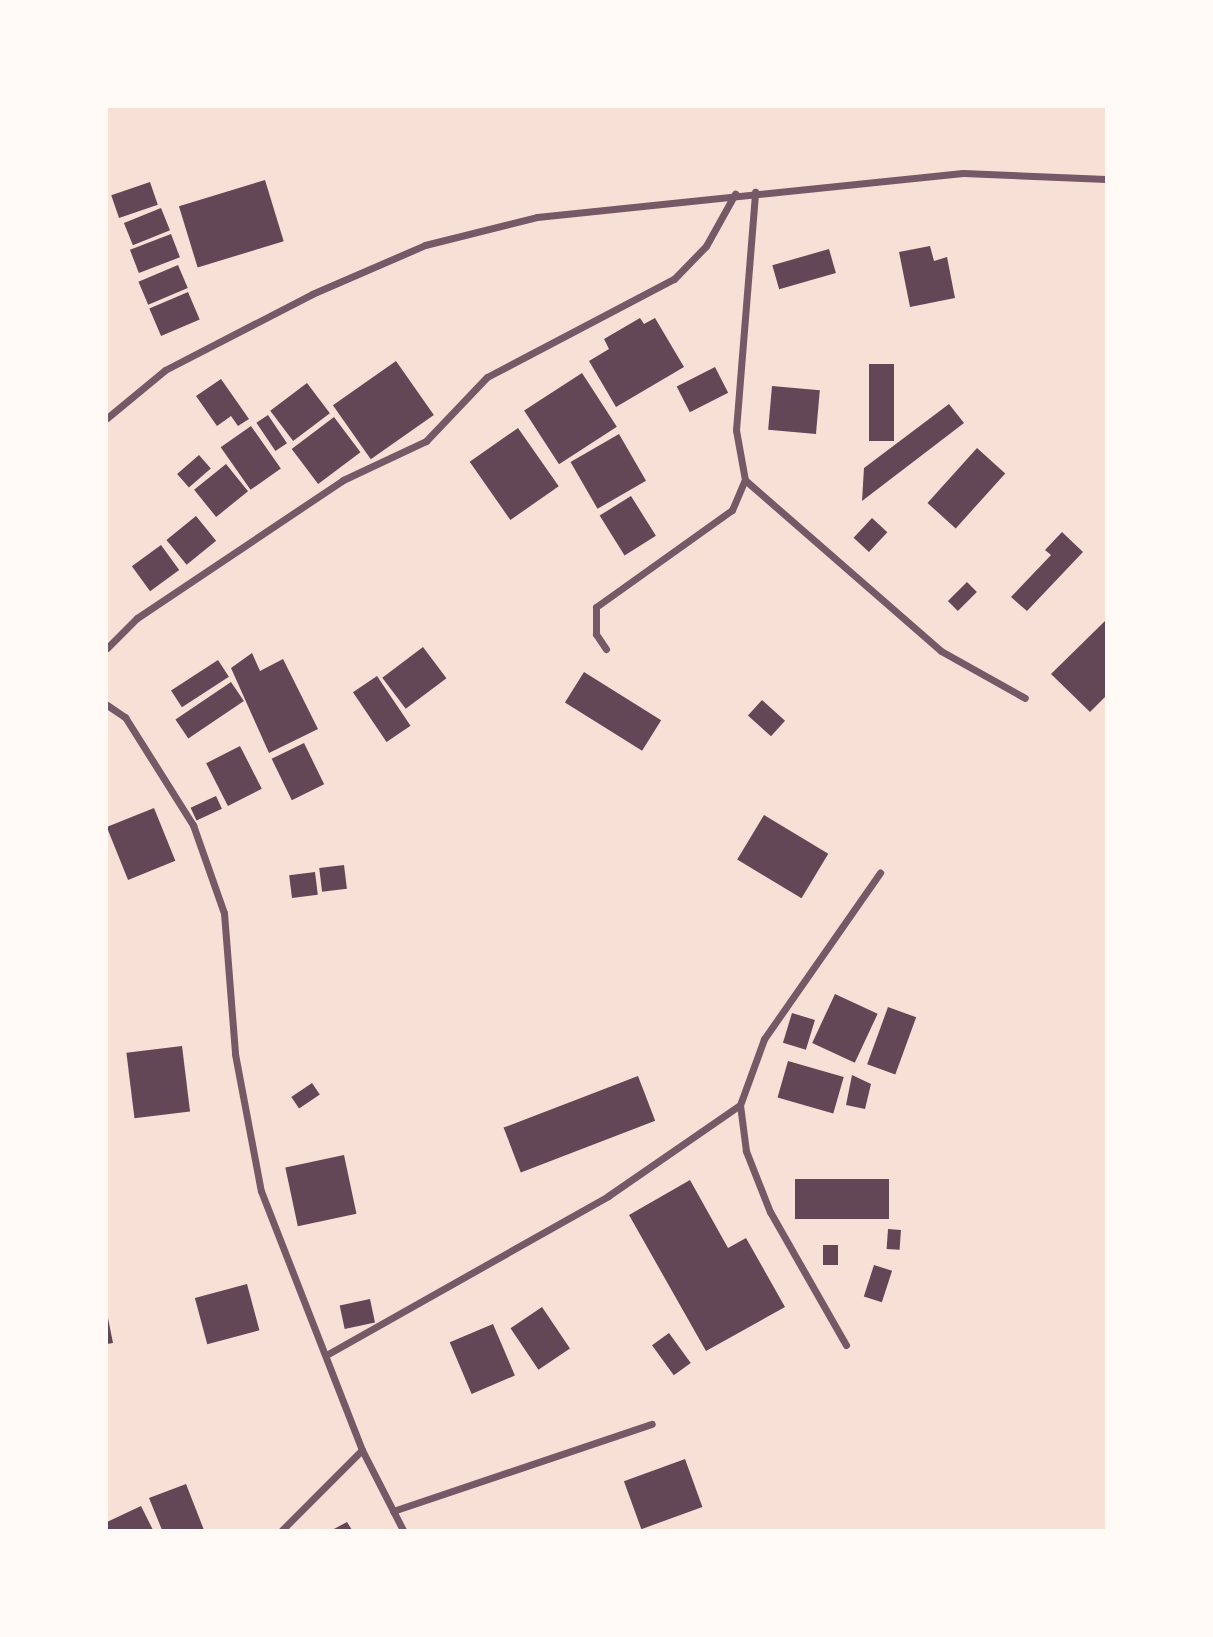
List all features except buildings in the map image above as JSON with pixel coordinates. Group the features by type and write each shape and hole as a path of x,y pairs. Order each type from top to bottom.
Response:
{"street":[{"path":"107,418 165,370 425,245 537,217 735,194 963,173 1106,179"},
{"path":"606,649 596,635 596,607 732,510 745,480 736,430 755,192"},
{"path":"107,648 136,618 332,487 426,441 487,377 674,279 706,246 735,194"},
{"path":"745,480 941,650 1025,698"},
{"path":"107,705 125,717 193,825 225,913 235,1054 261,1191 328,1354 362,1450 403,1530"},
{"path":"846,1345 770,1212 746,1151 740,1105 765,1040 880,873"},
{"path":"328,1354 608,1196 740,1105"},
{"path":"393,1511 652,1424"},
{"path":"282,1530 362,1450"}]}
